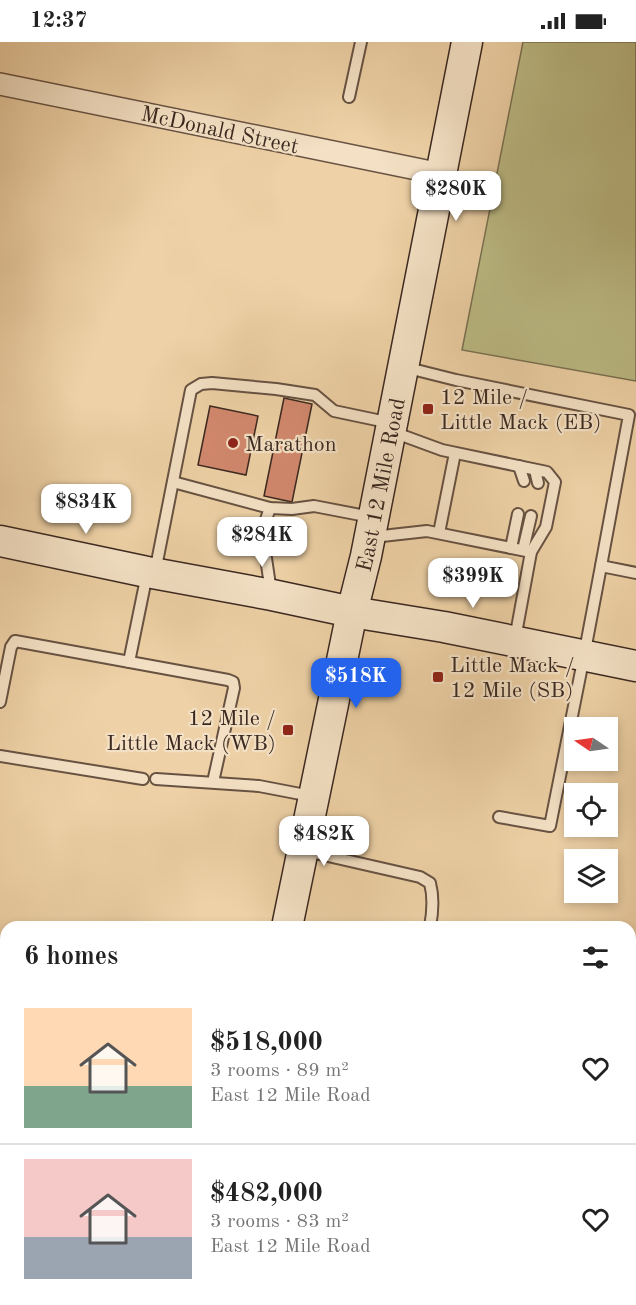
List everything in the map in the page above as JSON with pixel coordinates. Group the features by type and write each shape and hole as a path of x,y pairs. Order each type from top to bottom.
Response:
{"main road":[{"name":"East 12 Mile Road","path":"288,921 352,612 372,527 467,42"},
{"path":"0,541 636,666"}],"street":[{"name":"McDonald Street","path":"0,84 441,174"}],"lane":[{"path":"350,97 361,42"},
{"path":"403,367 456,380 633,411 550,826 499,817"},
{"path":"129,662 173,482 191,390 201,384 276,389 315,395 334,411 391,427 442,450 547,472 555,482 546,527 527,551"},
{"path":"439,533 455,453"},
{"path":"519,466 524,481"},
{"path":"535,470 538,483"},
{"path":"173,482 270,508 292,509 314,506 372,527 427,531 527,551"},
{"path":"270,508 262,531 272,595"},
{"path":"511,548 518,514"},
{"path":"514,642 531,516"},
{"path":"601,566 636,573"},
{"path":"0,702 11,647 15,641 228,680 233,682 234,688 213,782"},
{"path":"0,756 143,779"},
{"path":"156,779 259,786 314,797"},
{"path":"303,850 420,876 430,883 433,894 431,921"}],"shaded area":[{"path":"523,42 636,42 636,381 462,350"}],"building":[{"path":"284,398 312,404 292,502 264,496"},
{"path":"210,406 258,416 246,475 198,465"}],"place":[{"name":"12 Mile / Little Mack (EB)","path":"428,409"},
{"name":"Marathon","path":"233,443"},
{"name":"Little Mack / 12 Mile (SB)","path":"438,677"},
{"name":"12 Mile / Little Mack (WB)","path":"288,730"}]}
